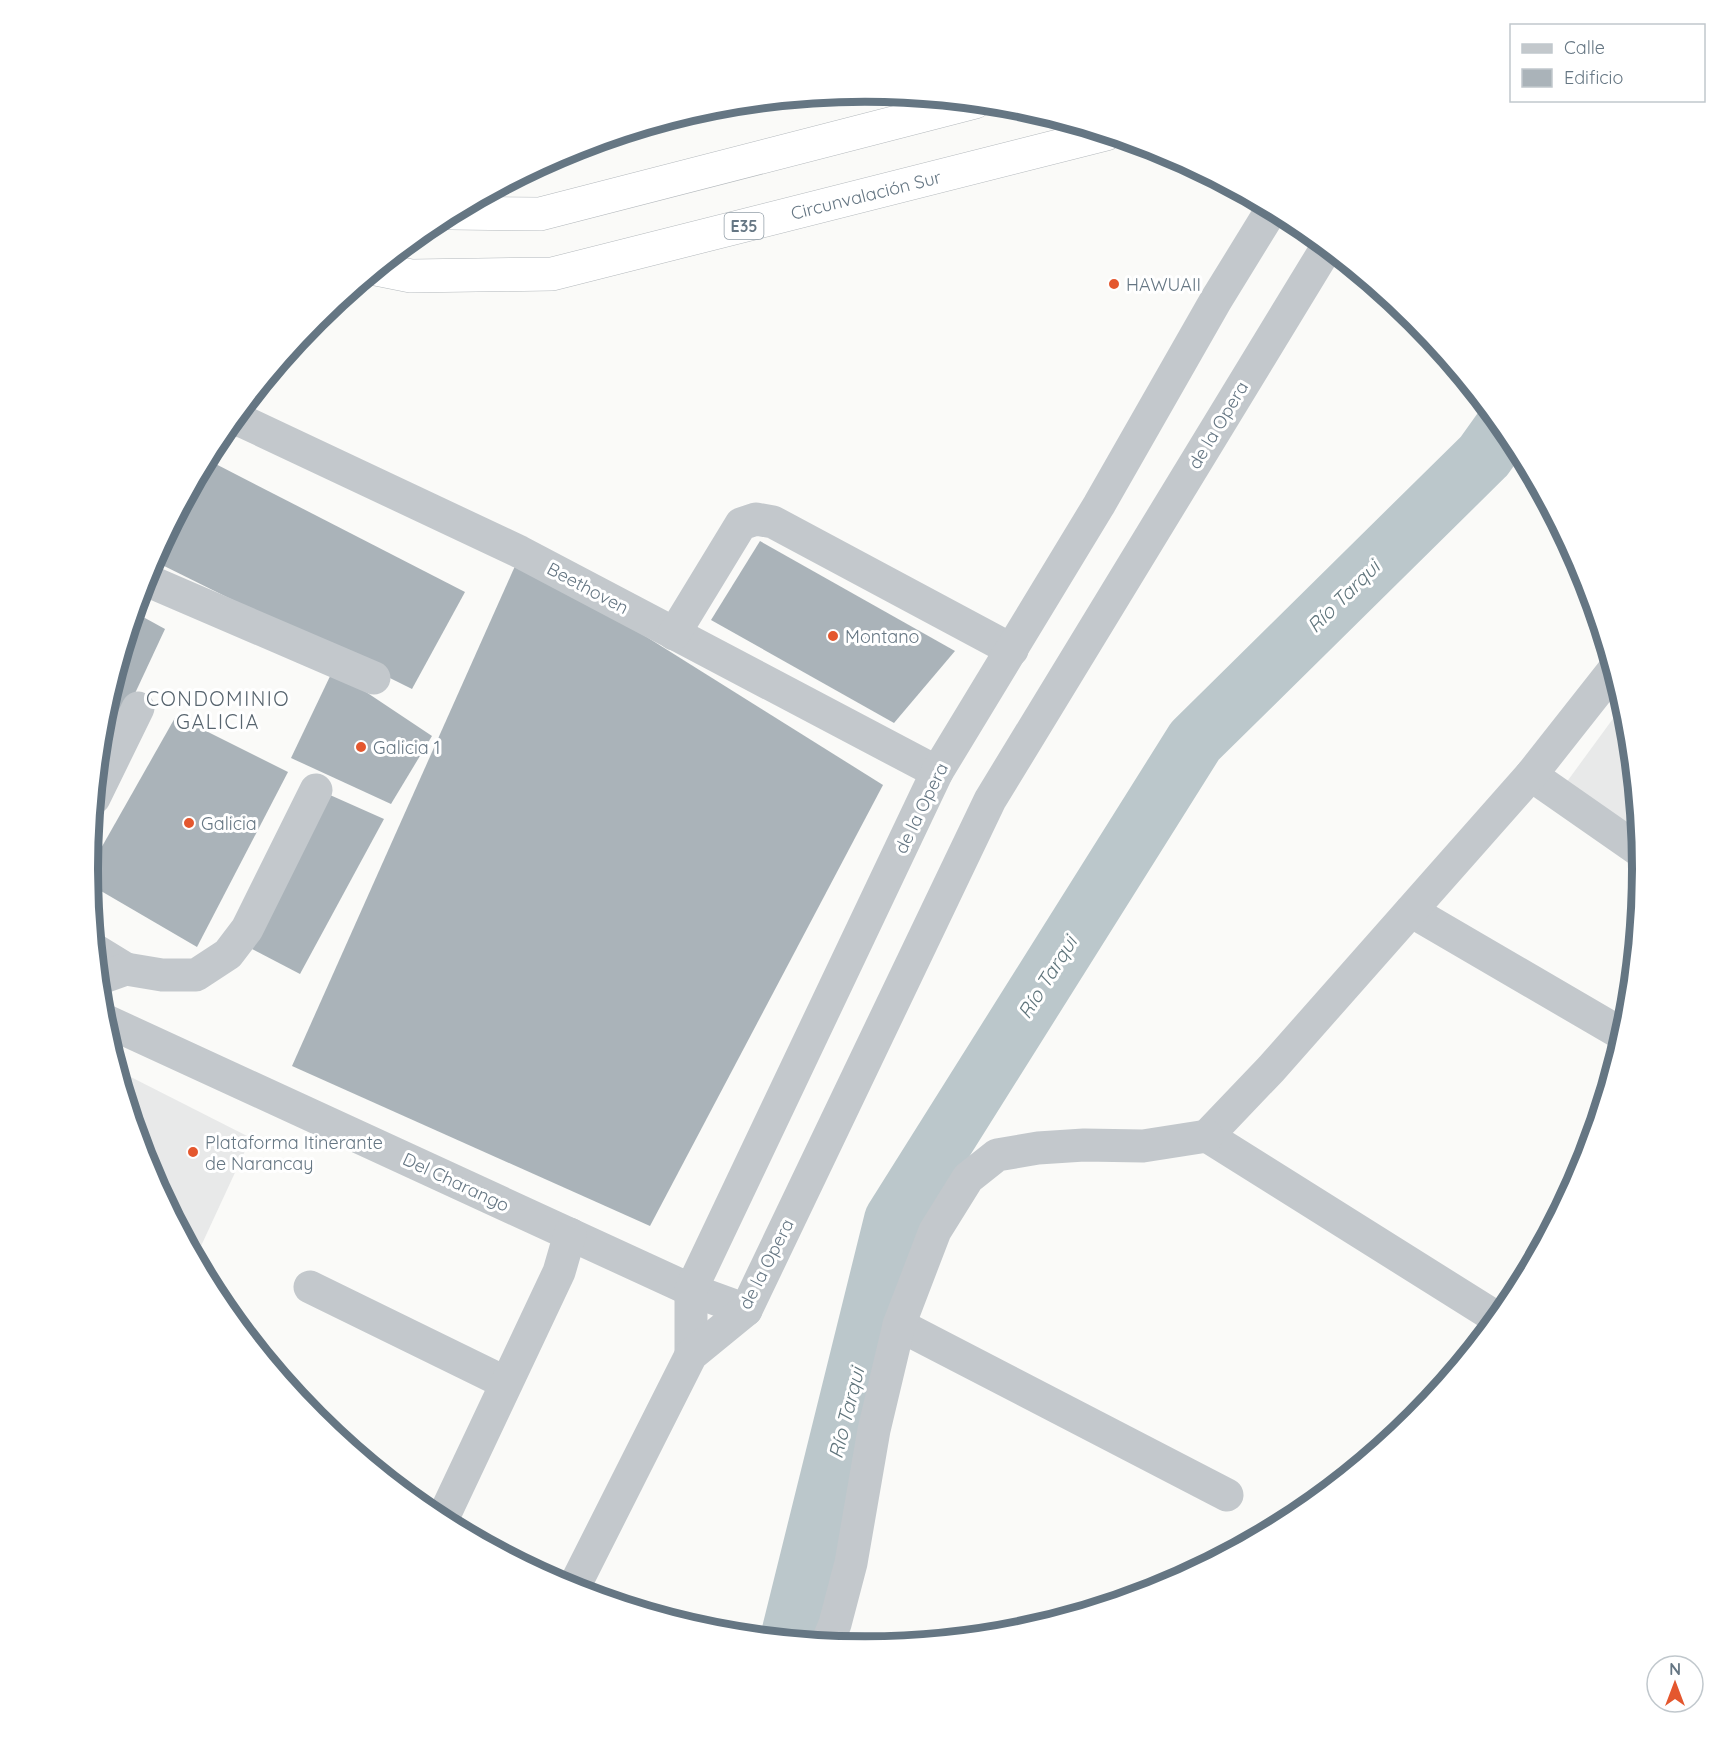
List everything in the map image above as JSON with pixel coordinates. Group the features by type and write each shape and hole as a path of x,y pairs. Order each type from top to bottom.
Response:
{"highway":[{"path":"467,213 540,214 953,108"},
{"name":"Circunvalación Sur","path":"385,271 411,276 552,274 1093,137"}],"street":[{"name":"de la Opera","path":"691,1355 691,1290 937,772 1099,505 1216,300 1268,217"},
{"name":"de la Opera","path":"691,1355 746,1310 990,800 1323,254"},
{"name":"Beethoven","path":"243,420 520,552 937,772"},
{"path":"674,633 741,524 756,519 773,522 1012,650"},
{"path":"153,583 374,678"},
{"path":"831,1635 851,1563 874,1430 899,1324 935,1231 968,1178 997,1155 1038,1148 1084,1145 1143,1146 1207,1136 1271,1069 1531,775 1607,679"},
{"path":"103,780 138,708"},
{"path":"1531,775 1631,845"},
{"path":"103,962 112,974 196,975 228,954 247,930 316,790"},
{"path":"1411,911 1614,1030"},
{"name":"Del Charango","path":"113,1024 691,1290 746,1310"},
{"path":"1207,1136 1489,1313"},
{"path":"446,1512 559,1272 570,1234"},
{"path":"310,1287 506,1383"},
{"path":"899,1324 1227,1495"},
{"path":"577,1580 691,1355"}],"shaded area":[{"path":"1616,715 1625,769 1630,829 1566,783"},
{"name":"Plataforma Itinerante de Narancay","path":"126,1075 251,1138 199,1250 156,1163 138,1116"}],"building":[{"path":"214,463 465,592 412,689 161,564 200,485"},
{"name":"Montano","path":"760,541 955,651 894,723 711,620"},
{"path":"519,557 883,785 650,1226 292,1066"},
{"path":"140,616 165,629 106,755 124,670"},
{"name":"Galicia 1","path":"333,670 432,736 391,804 291,758"},
{"name":"Galicia","path":"176,716 288,772 197,947 98,889 98,853"},
{"path":"330,795 384,819 300,974 252,949"}],"waterway":[{"name":"Río Tarqui","path":"792,1632 894,1220 1195,741 1484,456 1498,437"}],"place":[{"name":"HAWUAII","path":"1114,284"},
{"name":"Montano","path":"833,636"},
{"name":"Galicia 1","path":"361,747"},
{"name":"Galicia","path":"189,823"},
{"name":"Plataforma Itinerante de Narancay","path":"193,1152"}],"district":[{"name":"CONDOMINIO GALICIA","path":"218,710"}]}
